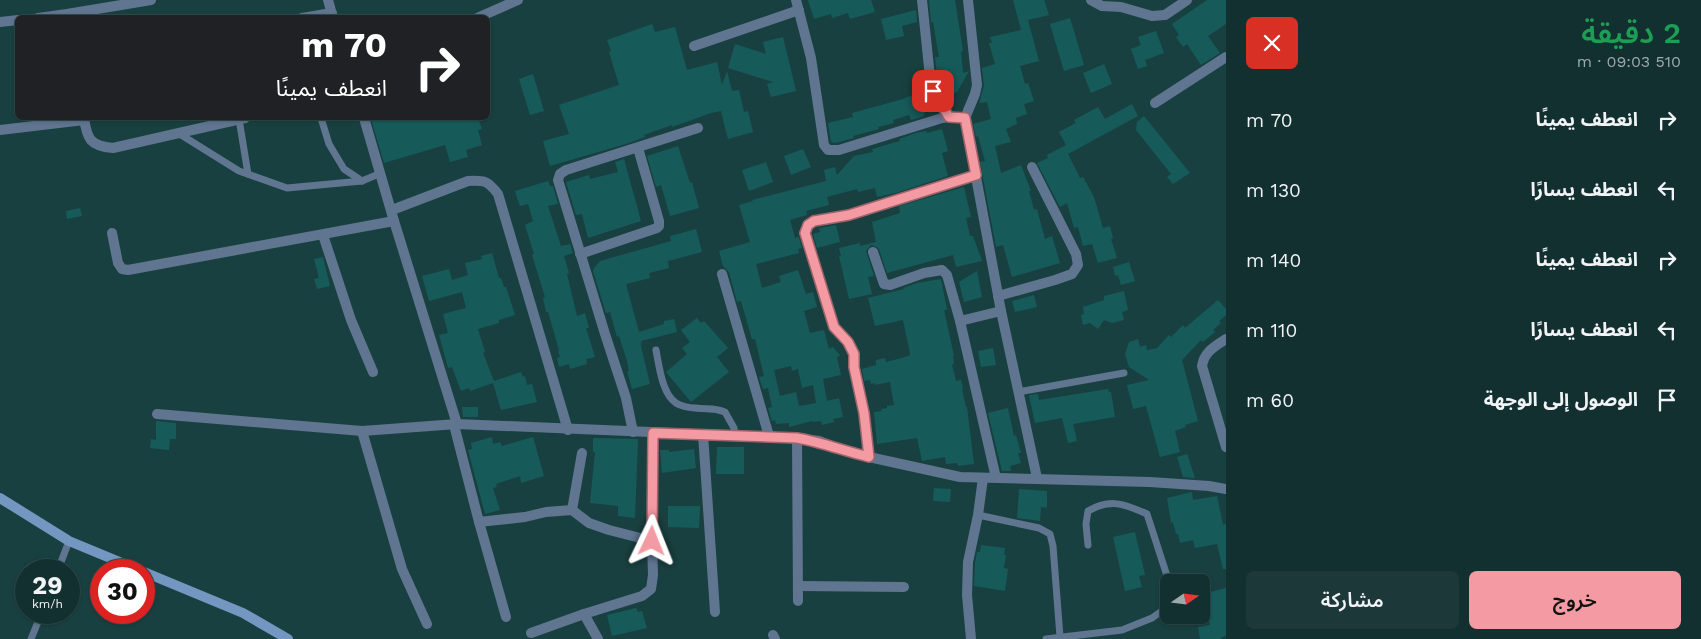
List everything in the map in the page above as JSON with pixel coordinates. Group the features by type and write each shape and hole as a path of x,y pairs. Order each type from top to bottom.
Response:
{"street":[{"path":"72,15 151,0"},
{"path":"328,0 333,15"},
{"path":"483,15 518,0"},
{"path":"922,0 933,91 949,117"},
{"path":"968,0 977,85 965,118 1000,311 1037,478"},
{"path":"1091,0 1102,6 1122,8 1152,16 1165,15 1187,0"},
{"path":"694,46 797,5 811,58 824,145 828,150 839,150 949,117 965,118"},
{"path":"0,22 15,20"},
{"path":"1155,103 1226,57"},
{"path":"0,130 70,120"},
{"path":"84,120 91,142 99,147 113,148 233,120"},
{"path":"365,120 456,425 479,522 506,617"},
{"path":"633,432 626,398 558,180 560,174 566,170 698,128"},
{"path":"580,254 659,226 638,148"},
{"path":"998,296 1072,274 1078,265 1076,254 1032,167"},
{"path":"869,457 864,413 854,367 854,354 848,342 834,327 805,233 808,225 814,221 849,215 976,175"},
{"path":"392,210 468,181 480,180 489,183 498,194 568,430"},
{"path":"112,233 118,263 122,269 128,270 394,221"},
{"path":"323,235 352,320 373,372"},
{"path":"873,252 884,284 890,285 924,273 942,270 947,275 960,321 996,478"},
{"path":"722,274 769,436"},
{"path":"960,321 1000,311"},
{"path":"1226,339 1210,349 1202,366 1226,447"},
{"path":"157,414 362,431 456,425 769,436 819,441 842,450 869,457 960,477 1150,482 1226,489"},
{"path":"362,431 402,568 427,624"},
{"path":"531,633 642,596 651,589 653,575 653,433"},
{"path":"703,434 715,612"},
{"path":"797,438 798,601"},
{"path":"572,510 582,453"},
{"path":"971,639 967,595 968,562 978,515 983,478"},
{"path":"0,498 69,541 112,559"},
{"path":"479,522 572,510 589,523 652,541"},
{"path":"155,577 243,613 285,638"},
{"path":"798,586 904,587"},
{"path":"584,614 598,639"}],"lane":[{"path":"242,120 248,174"},
{"path":"322,120 329,144 344,169 362,182"},
{"path":"178,133 239,171 287,188 362,182 381,173"},
{"path":"656,350 662,379 667,392 676,404 695,408 713,408 725,412 734,428 735,435"},
{"path":"1018,392 1124,373"},
{"path":"1088,545 1086,524 1088,511 1100,504 1126,504 1146,514 1154,532 1167,574"},
{"path":"978,515 1039,528 1050,534 1053,546 1060,637"},
{"path":"62,559 69,541"},
{"path":"1046,639 1122,630 1152,618 1160,612"},
{"path":"32,639 38,624"}],"building":[{"path":"808,0 871,0 875,12 850,19 848,13 832,18 831,14 814,19"},
{"path":"929,0 955,0 963,51 961,52 963,73 969,71 957,92 946,96 939,88 935,57 939,57 933,22 931,22"},
{"path":"1013,0 1044,0 1049,15 1028,20 1039,61 1020,66 1025,84 1028,83 1034,101 1024,104 1027,114 1016,118 1017,124 1006,129 1011,142 995,146 1001,173 1021,165 1031,191 1029,191 1034,210 1037,209 1045,239 1052,236 1060,263 1012,277 1003,245 996,247 980,162 985,161 973,124 991,119 987,102 980,103 984,86 982,68 995,64 989,43 992,43 990,37 1021,30"},
{"path":"1207,0 1226,0 1226,24 1208,36 1220,53 1201,65 1187,44 1183,47 1176,37 1179,35 1172,24"},
{"path":"916,10 917,22 902,26 904,36 886,40 881,19"},
{"path":"1070,18 1084,65 1064,71 1050,24"},
{"path":"652,24 655,32 675,27 687,70 717,62 722,85 727,71 732,91 739,90 744,112 748,111 753,132 728,139 721,111 672,127 672,125 644,135 645,137 629,143 550,166 543,141 569,134 559,105 619,85 607,40"},
{"path":"1156,31 1164,53 1145,60 1147,66 1138,69 1131,49 1141,45 1138,37"},
{"path":"783,37 796,91 771,97 767,84 773,82 728,68 735,44 766,54 763,42"},
{"path":"1104,64 1112,84 1091,93 1083,73"},
{"path":"533,74 544,111 530,115 519,79"},
{"path":"922,91 925,101 923,102 924,116 911,120 909,115 893,120 894,123 878,127 879,129 853,136 854,138 835,143 831,142 828,123 853,117 852,113 903,99"},
{"path":"1132,104 1138,116 1068,154 1080,178 1083,177 1094,197 1103,228 1110,226 1113,238 1111,239 1117,258 1098,263 1092,244 1083,246 1078,227 1074,228 1067,203 1060,207 1037,163 1048,158 1047,155 1066,145 1059,132 1076,123 1074,120 1098,107 1105,119"},
{"path":"1144,116 1190,173 1173,184 1167,177 1171,174 1136,130 1137,122"},
{"path":"371,120 479,120 482,129 478,130 482,145 466,150 468,157 450,162 445,145 384,163"},
{"path":"942,129 948,151 942,153 948,176 877,197 875,188 858,192 857,189 827,197 829,205 806,211 807,215 790,220 795,238 799,237 802,248 798,249 799,253 756,264 762,288 781,282 779,276 798,270 806,294 813,292 817,307 804,311 810,333 824,330 829,349 833,347 840,355 837,358 841,375 823,379 827,401 839,398 843,417 833,419 834,422 822,425 821,421 812,421 789,427 789,423 776,424 775,420 772,421 768,408 772,407 768,388 763,389 759,377 764,376 755,339 752,339 741,301 737,302 729,272 723,266 719,251 750,242 739,205 826,181 824,170 835,167 837,175 854,156 873,152 872,149 900,141 899,139 916,133 926,131 927,133","holes":["791,366 792,371 798,369 802,388 813,385 816,403 799,406 796,392 780,396 774,370"]},
{"path":"678,146 690,183 692,182 699,208 670,216 661,185 656,187 647,156"},
{"path":"803,149 811,167 791,175 784,156"},
{"path":"624,159 641,221 588,238 582,214 576,215 566,182 589,175 590,179 618,172 615,162"},
{"path":"766,162 773,182 749,191 742,170"},
{"path":"548,181 550,186 553,186 558,204 548,206 561,246 570,244 573,253 564,256 577,316 585,313 589,328 586,328 595,357 586,359 587,364 570,369 569,364 559,367 557,358 560,357 559,350 548,312 546,312 543,298 545,297 525,225 533,221 528,204 520,206 515,191"},
{"path":"964,187 971,217 966,218 970,236 973,236 982,261 956,267 953,255 887,273 879,249 871,245 866,251 874,276 868,277 872,294 849,299 839,256 841,256 839,248 860,243 860,246 876,242 872,222 900,213 899,206"},
{"path":"80,208 82,216 67,219 66,211"},
{"path":"836,225 840,242 817,248 813,234 820,232 819,228"},
{"path":"696,229 702,252 668,261 669,268 649,273 650,278 626,284 639,332 664,324 664,321 674,319 677,332 641,341 643,346 640,342 650,384 632,389 627,371 629,371 627,361 619,336 617,337 610,312 606,313 593,271 594,268 600,261 671,241 670,236"},
{"path":"492,253 499,278 501,278 504,287 506,287 515,315 499,320 499,323 478,329 485,352 483,353 494,381 521,372 523,377 525,376 527,385 532,384 537,402 501,410 493,383 470,391 469,388 461,391 452,367 448,368 439,335 448,333 443,314 466,308 462,292 429,301 422,276 449,269 452,280 468,275 465,263 482,259 481,256"},
{"path":"323,257 330,286 317,289 314,279 319,278 314,259"},
{"path":"1129,262 1135,281 1121,285 1118,275 1115,276 1113,267"},
{"path":"977,271 982,297 964,302 959,282"},
{"path":"941,279 947,310 944,310 954,356 954,364 952,365 956,381 961,380 967,407 974,464 958,466 957,463 946,464 945,457 922,461 917,438 877,444 874,412 882,411 881,409 887,408 887,406 894,405 890,382 875,385 875,383 871,384 870,380 864,381 862,369 876,365 876,360 885,358 886,362 909,356 910,353 903,320 875,326 868,298 904,289 917,283"},
{"path":"1124,291 1128,310 1122,312 1124,320 1112,323 1104,320 1098,329 1090,323 1083,325 1081,315 1084,314 1083,307 1104,300 1104,296"},
{"path":"1034,295 1037,307 1015,312 1012,301"},
{"path":"1218,300 1226,309 1226,315 1213,330 1215,332 1203,342 1201,340 1182,360 1198,421 1185,425 1186,427 1175,431 1180,452 1160,457 1146,406 1133,409 1127,385 1149,380 1129,367 1125,354 1129,342 1138,339 1140,347 1146,345 1147,350 1157,348 1169,335 1171,337 1183,325 1185,328"},
{"path":"697,318 701,323 704,321 728,348 717,357 729,372 691,402 666,372 687,354 682,348 690,342 681,330"},
{"path":"993,348 996,365 981,367 978,351"},
{"path":"1108,389 1111,392 1115,417 1073,424 1077,441 1068,443 1062,418 1035,423 1029,395 1038,394 1039,400"},
{"path":"462,407 478,407 478,417 463,417"},
{"path":"1008,408 1014,436 1016,435 1021,453 1018,453 1021,463 1010,466 1011,471 1002,471 988,413"},
{"path":"156,421 176,423 176,439 170,439 169,450 150,448 151,439 156,440"},
{"path":"492,437 493,444 500,442 502,446 533,437 544,476 521,483 520,476 496,484 497,487 493,488 500,510 485,514 468,450 472,449 471,443"},
{"path":"593,438 638,439 635,518 618,516 618,506 590,503 595,452 593,452"},
{"path":"717,447 744,447 744,474 716,474"},
{"path":"694,449 696,468 662,473 660,450 669,450 669,452"},
{"path":"1187,454 1195,478 1183,477 1177,457"},
{"path":"934,488 951,489 950,502 933,501"},
{"path":"1019,489 1047,491 1047,508 1041,507 1040,521 1017,518"},
{"path":"1192,492 1193,500 1217,496 1223,525 1226,524 1226,569 1223,569 1217,544 1195,548 1193,540 1180,543 1173,522 1171,523 1167,498"},
{"path":"668,506 700,506 699,528 668,527"},
{"path":"1135,532 1145,575 1139,576 1142,587 1125,591 1113,537"},
{"path":"981,545 1005,548 1004,568 1008,569 1005,591 974,586 975,563 977,552 980,552"},
{"path":"1226,588 1226,636 1221,637 1222,639 1200,639 1198,627 1210,625 1210,592"},
{"path":"636,608 638,612 642,611 647,628 612,636 607,615"}],"route":[{"path":"652,541 653,433 797,438 819,441 842,450 869,457 864,413 854,367 854,354 848,342 834,327 805,233 808,225 814,221 849,215 976,175 965,118 949,117 933,91"}]}
